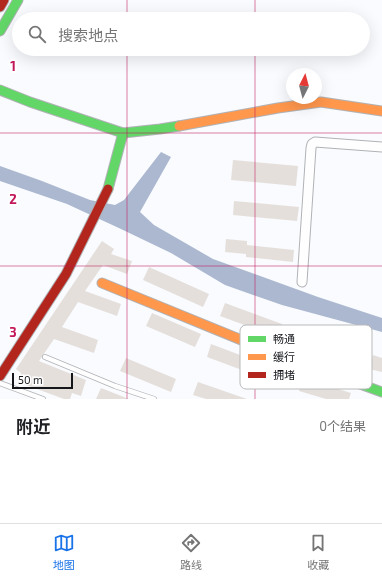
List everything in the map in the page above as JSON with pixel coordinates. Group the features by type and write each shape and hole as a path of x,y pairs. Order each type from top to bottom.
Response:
{"street":[{"path":"0,7 4,0"},
{"path":"0,31 18,0"},
{"path":"0,90 30,102 123,133 160,129 321,102 382,111"},
{"path":"0,376 66,274 108,191 123,133"},
{"path":"302,282 312,144 315,142 382,147"},
{"path":"102,283 240,339"},
{"path":"372,388 382,392"}],"lane":[{"path":"45,357 114,386 154,399"},
{"path":"0,383 43,399"}],"water":[{"path":"161,152 171,157 140,212 154,225 213,259 318,297 382,318 382,332 372,329 372,325 356,325 282,305 225,285 171,253 67,204 0,181 0,166 90,200 115,205 124,200"}],"building":[{"path":"233,160 298,166 296,186 231,180"},
{"path":"234,201 299,207 297,221 233,215"},
{"path":"226,239 247,241 247,245 294,250 293,262 246,257 246,254 225,252"},
{"path":"102,241 114,249 111,254 132,261 127,274 103,265 85,291 121,304 117,316 78,302 62,327 98,340 94,353 54,339 39,361 86,380 81,396 72,393 70,399 64,399 18,382 21,373 16,369"},
{"path":"149,267 209,294 203,307 143,280"},
{"path":"225,303 282,324 244,325 220,316"},
{"path":"152,313 201,334 195,347 146,326"},
{"path":"211,344 240,355 240,369 207,357"},
{"path":"373,355 382,358 382,372 372,370"},
{"path":"126,358 176,379 171,392 120,371"},
{"path":"198,382 247,399 206,399 193,395"},
{"path":"101,388 129,399 96,399"},
{"path":"300,389 338,389 351,393 349,399 326,399 299,391"}],"traffic: fast":[{"path":"0,31 18,0"},
{"path":"0,90 30,102 123,133 179,126"},
{"path":"108,189 123,133"},
{"path":"372,388 382,392"}],"traffic: slow":[{"path":"179,126 278,108 321,102 382,111"},
{"path":"102,283 240,339"}],"traffic: jam":[{"path":"0,7 4,0"},
{"path":"0,376 66,274 108,189"}]}
